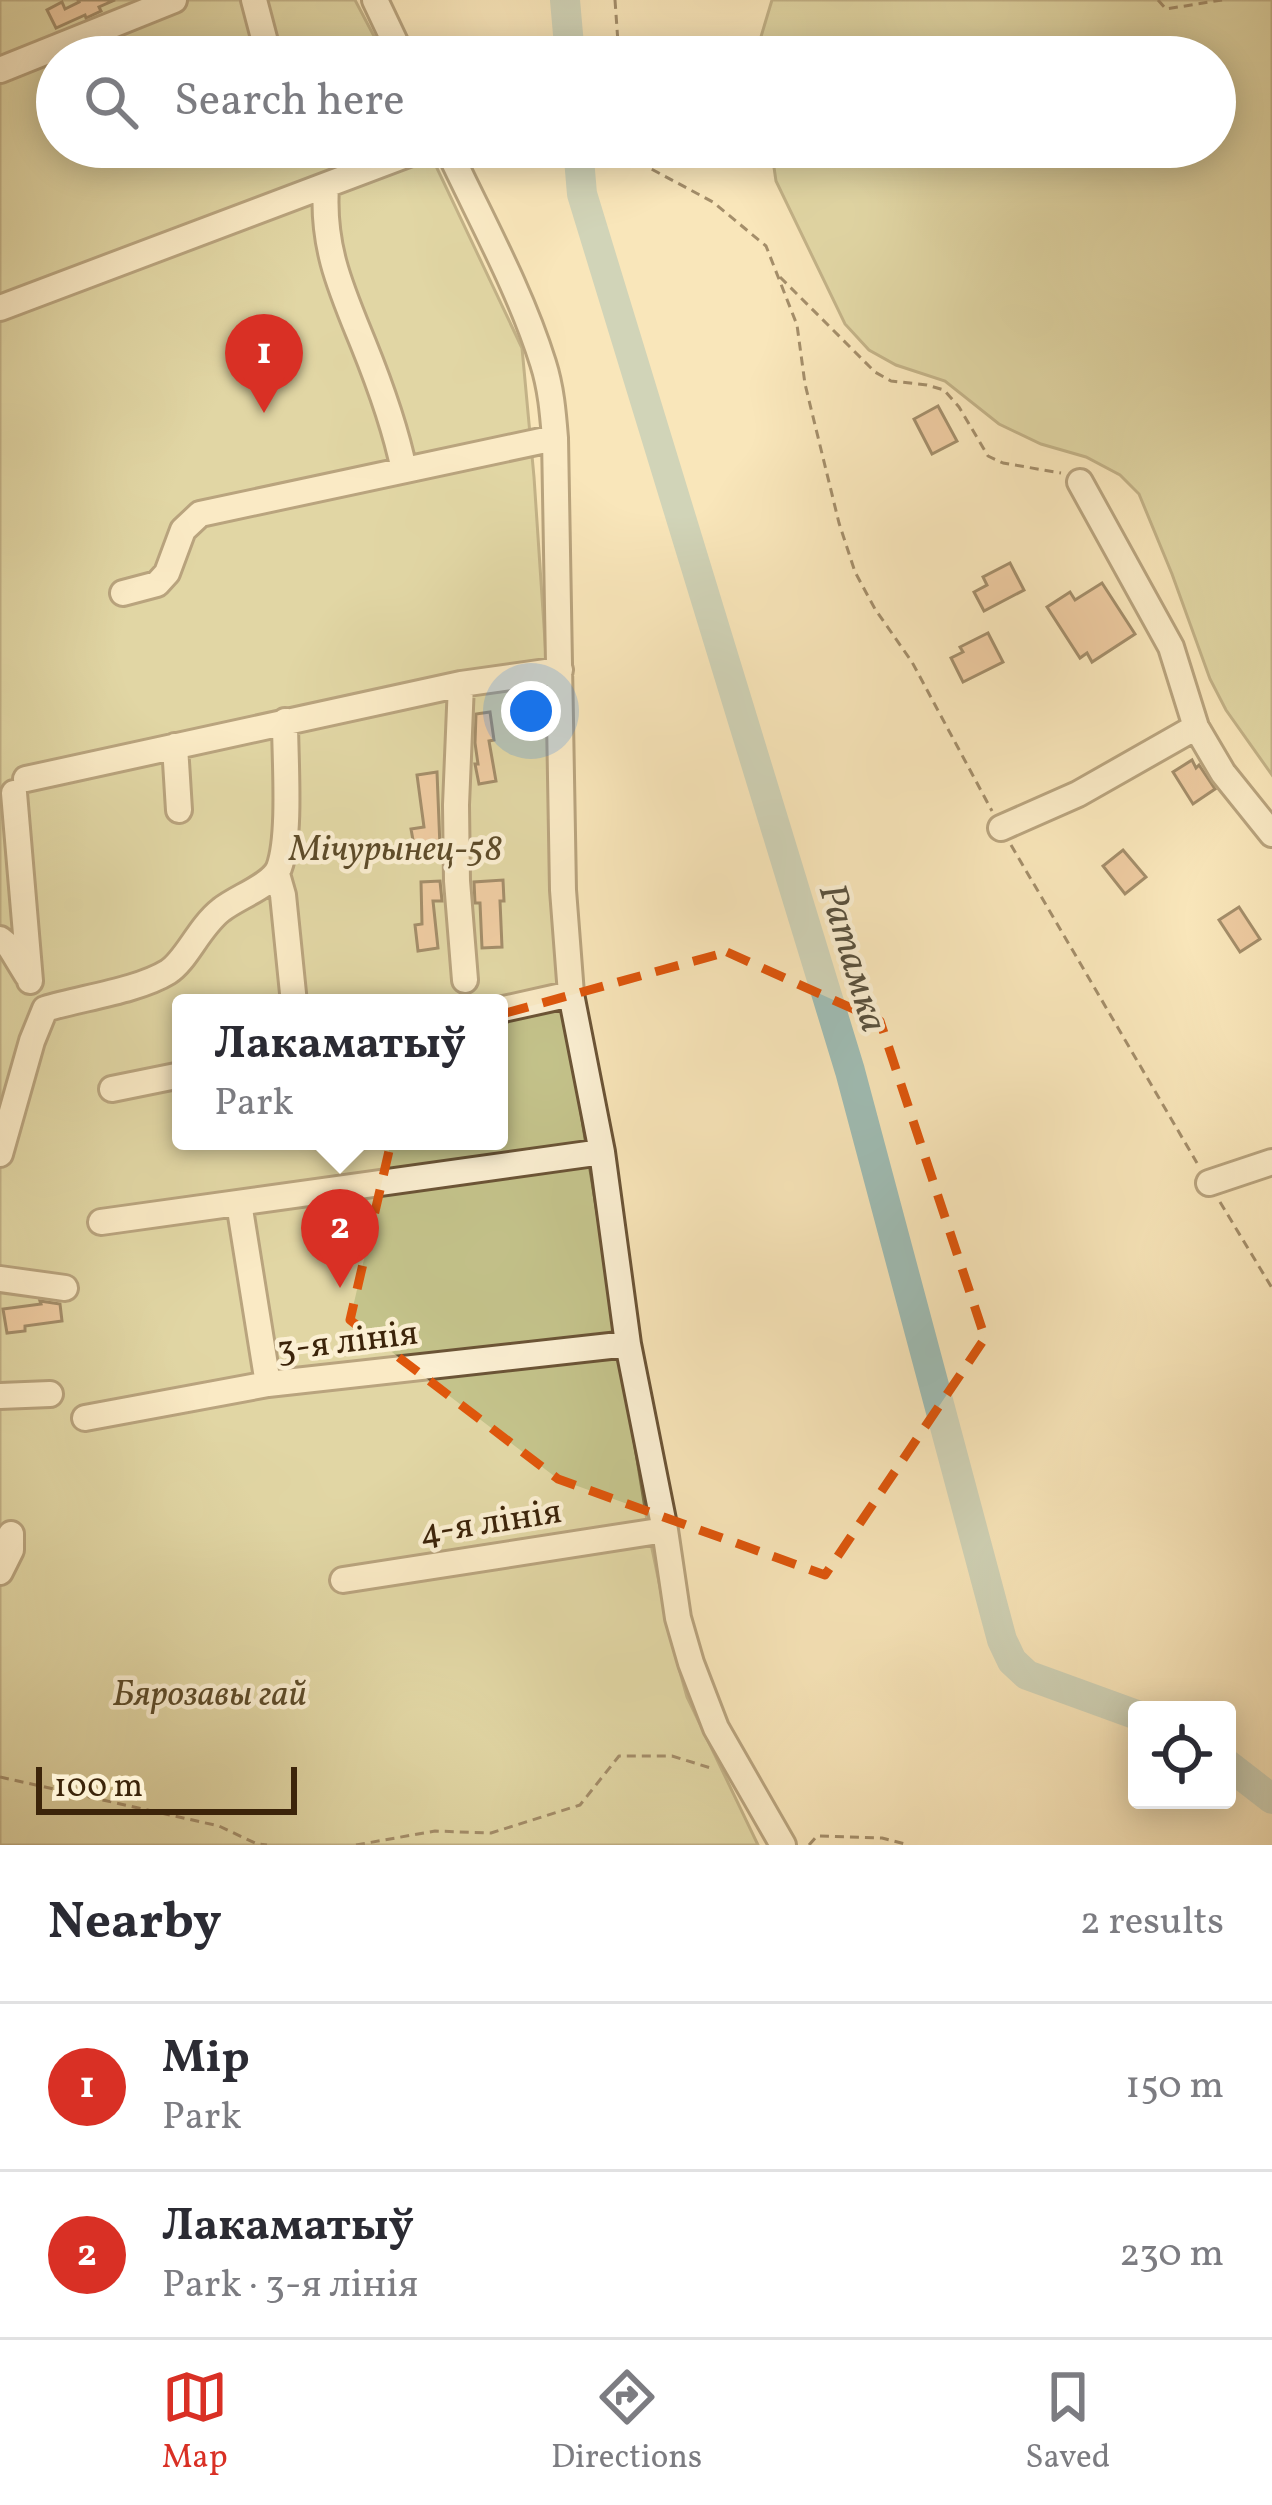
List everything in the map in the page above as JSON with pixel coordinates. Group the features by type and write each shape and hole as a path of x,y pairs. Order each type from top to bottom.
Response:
{"street":[{"path":"85,36 174,0"},
{"path":"254,0 263,36"},
{"path":"375,0 392,36"},
{"path":"0,70 36,56"},
{"path":"0,308 374,168"},
{"path":"457,168 544,366 555,438 567,995 657,1530 691,1663 716,1727 783,1845"},
{"path":"326,187 324,214 331,259 396,432 404,470"},
{"path":"123,593 157,584 167,573 183,530 200,514 555,438"},
{"path":"1080,482 1172,647 1196,727 1223,773 1272,834"},
{"path":"30,981 20,786 175,746 461,683 560,670"},
{"path":"461,683 457,843 465,980"},
{"path":"285,722 284,849 277,874 293,994"},
{"path":"1001,828 1078,794 1196,727"},
{"path":"175,746 179,810"},
{"path":"45,1009 171,971 219,911 277,874"},
{"path":"0,939 10,947 45,1009"},
{"path":"508,1008 567,995"},
{"path":"0,1154 45,1009"},
{"path":"112,1089 172,1077"},
{"path":"100,1222 595,1153"},
{"path":"1209,1183 1272,1162"},
{"path":"239,1203 268,1384"},
{"path":"0,1279 65,1288"},
{"name":"3-я лінія","path":"85,1418 268,1384 624,1344"},
{"path":"0,1396 50,1394"},
{"name":"4-я лінія","path":"344,1580 657,1530"},
{"path":"0,1572 11,1550 11,1534"}],"path":[{"path":"614,0 617,36"},
{"path":"1158,0 1166,9 1222,0"},
{"path":"649,168 712,202 766,246 797,325 805,384 855,572 1272,1288"},
{"path":"779,275 875,372 891,381 944,390 988,456 1003,464 1069,475 1080,482"},
{"path":"356,1845 435,1831 490,1834 580,1804 619,1756 672,1756 745,1778"},
{"path":"0,1777 219,1826 267,1845"},
{"path":"809,1845 817,1836 881,1838 909,1845"}],"highlighted area":[{"path":"727,952 880,1021 985,1338 825,1575 558,1479 350,1320 415,1038"}],"green space":[{"path":"0,0 355,0 374,36 36,36 36,168 437,168 522,348 548,686 562,990 586,1145 650,1539 671,1640 687,1697 758,1845 0,1845"},
{"path":"772,0 1272,0 1272,775 1210,679 1139,494 1120,475 1086,457 1041,444 999,424 945,381 896,365 869,350 845,324 776,181 774,168 1236,168 1236,36 761,36"}],"building":[{"path":"78,0 115,0 99,7 101,11 56,28 47,10 62,2 65,9"},
{"path":"938,406 957,441 932,454 914,419"},
{"path":"1010,563 1024,590 984,611 974,592 987,585 983,577"},
{"path":"1102,583 1135,634 1092,662 1087,653 1080,658 1047,607 1070,592 1075,600"},
{"path":"988,633 1003,662 963,682 951,658 963,652 960,647"},
{"path":"490,712 496,781 479,784 476,714"},
{"path":"1192,760 1215,789 1193,804 1173,772"},
{"path":"437,772 440,847 415,851 411,829 424,827 417,775"},
{"path":"1123,850 1146,877 1125,894 1103,866"},
{"path":"503,880 502,947 482,948 474,882"},
{"path":"440,881 442,901 433,901 438,948 418,951 415,925 422,924 421,882"},
{"path":"1239,907 1260,939 1240,952 1219,920"},
{"path":"40,1301 60,1304 62,1321 7,1333 3,1309"}],"waterway":[{"name":"Ратамка","path":"565,0 568,36"},
{"name":"Ратамка","path":"580,168 582,194 850,1071 1002,1640 1012,1661 1027,1675 1128,1712"},
{"name":"Ратамка","path":"1236,1771 1272,1799"}],"place":[{"name":"Мір","path":"264,413"},
{"name":"Лакаматыў","path":"340,1288"}],"park label":[{"name":"Мічурынец-58","path":"396,847"},
{"name":"Бярозавы гай","path":"210,1692"}]}
